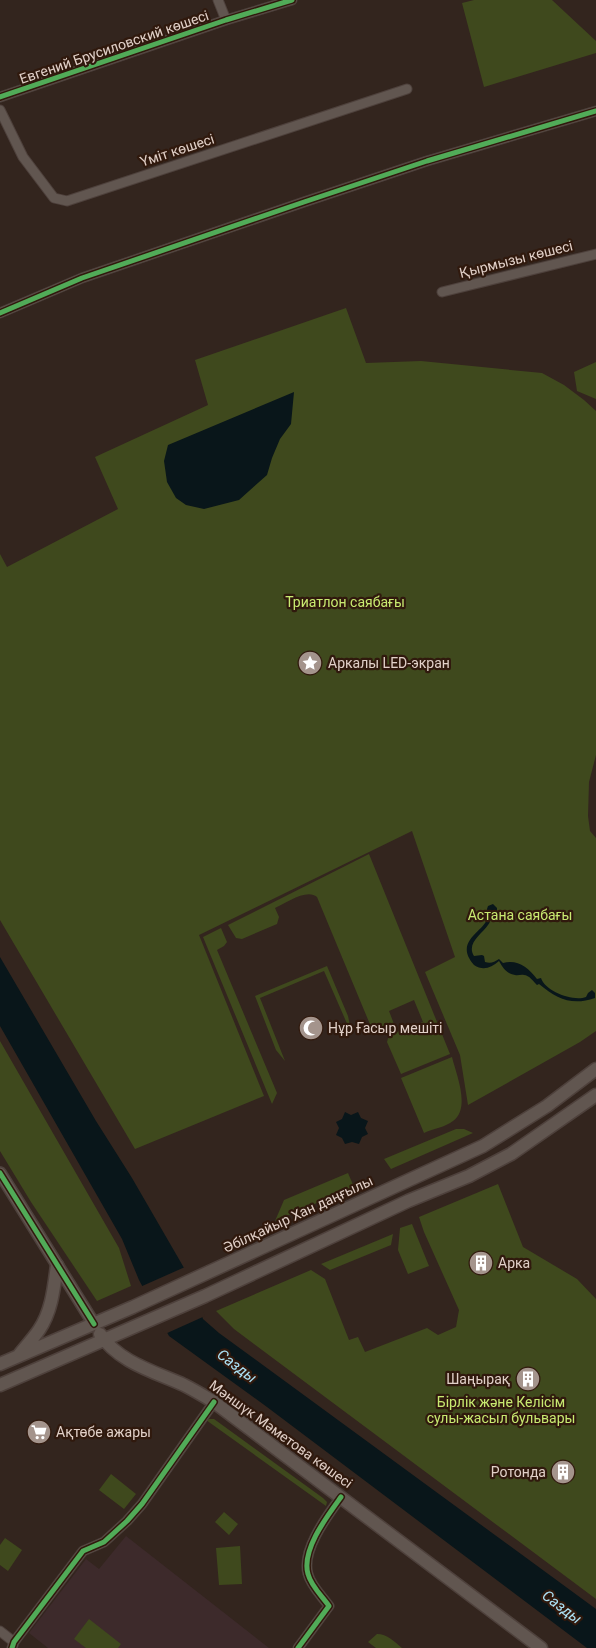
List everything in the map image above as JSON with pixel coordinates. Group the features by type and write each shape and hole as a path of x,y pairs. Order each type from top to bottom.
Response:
{"main road":[{"name":"Әбілқайыр Хан даңғылы","path":"0,1364 139,1305 483,1146 547,1106 596,1069"},
{"path":"0,1371 3,1384 204,1296 408,1201 468,1176 511,1154 596,1095"},
{"path":"468,1176 483,1146"},
{"path":"306,1248 306,1240 309,1234 333,1214"},
{"path":"17,1357 39,1331 46,1319 51,1302 57,1265"},
{"name":"Мәншүк Мәметова көшесі","path":"94,1324 104,1339 120,1354 142,1367 184,1385 214,1402 542,1648"}],"street":[{"path":"218,0 226,20"},
{"name":"Евгений Брусиловский көшесі","path":"0,97 226,20 292,0"},
{"name":"Үміт көшесі","path":"0,110 23,157 54,198 67,201 407,89"},
{"path":"0,313 82,278 304,202 427,161 596,111"},
{"name":"Қырмызы көшесі","path":"442,292 596,254"},
{"name":"Мәншүк Мәметова көшесі","path":"0,1173 94,1324"},
{"path":"0,1631 13,1645 83,1551 104,1542 142,1504 214,1402"},
{"path":"298,1648 329,1606 311,1581 307,1572 307,1564 308,1556 322,1524 340,1497"}],"shaded area":[{"path":"126,1536 269,1648 48,1648 29,1633 86,1559 99,1569"}],"green space":[{"path":"474,0 552,0 596,41 596,53 484,87 462,3"},
{"name":"Триатлон саябағы","path":"346,308 366,363 421,361 542,373 564,385 596,411 596,755 589,782 588,816 590,831 596,838 596,1031 580,1042 468,1105 460,1055 425,972 455,957 412,831 199,935 264,1096 135,1149 0,920 0,554 7,567 118,509 95,457 208,405 195,360"},
{"path":"596,362 596,399 577,391 574,372"},
{"path":"369,854 450,1054 401,1074 387,1042 389,1035 423,1022 414,1000 389,1011 394,1024 374,1034 317,897 308,894 302,895 275,908 279,917 277,924 242,939 236,938 228,925"},
{"path":"221,928 227,942 217,950 277,1093 272,1104 203,937"},
{"path":"327,966 348,1016 352,1035 324,971 260,998 285,1061 276,1050 255,996"},
{"path":"0,1041 119,1248 131,1286 97,1301 31,1202 0,1151"},
{"path":"452,1057 461,1090 461,1108 453,1121 424,1133 401,1078"},
{"path":"456,1129 464,1129 473,1133 391,1169 384,1159"},
{"path":"348,1173 354,1187 275,1221 284,1200"},
{"name":"Бірлік және Келісім сулы-жасыл бульвары","path":"498,1184 523,1247 577,1279 596,1299 596,1599 234,1329 216,1311 311,1270 325,1279 349,1340 358,1337 365,1352 427,1328 438,1335 456,1327 459,1310 419,1217"},
{"path":"412,1224 429,1266 408,1274 398,1250 400,1228"},
{"path":"393,1234 391,1245 330,1270 321,1264"},
{"path":"214,1419 323,1498 327,1502 326,1506 206,1420"},
{"path":"111,1474 136,1494 124,1509 99,1490"},
{"path":"224,1512 238,1524 229,1535 215,1522"},
{"path":"5,1538 22,1550 8,1571 0,1565 0,1545"},
{"path":"240,1546 242,1584 219,1585 216,1548"},
{"path":"89,1619 121,1644 118,1648 86,1648 74,1639"},
{"path":"377,1634 387,1637 402,1648 376,1648 368,1642"}],"water":[{"path":"294,392 291,424 280,439 267,475 239,500 204,509 186,505 176,498 167,482 164,461 168,445"},
{"path":"493,904 497,911 473,943 472,951 474,956 484,956 487,963 499,959 503,963 518,963 530,971 537,979 541,978 548,987 567,997 586,997 592,990 595,993 595,998 579,1001 565,1000 552,994 539,984 537,985 528,976 507,972 499,961 487,968 474,965 468,956 468,942 486,921 488,906"},
{"name":"Сазды","path":"0,957 187,1273 203,1319 219,1333 596,1609 596,1648 587,1648 267,1407 169,1336 139,1280 122,1239 0,1026"},
{"path":"345,1112 351,1115 358,1112 361,1118 368,1121 365,1128 368,1134 362,1137 359,1144 352,1142 345,1144 342,1138 336,1135 339,1128 336,1122 342,1119"}],"pier":[{"path":"185,1267 189,1272 205,1316 165,1334 140,1287"}],"cycle path":[{"path":"0,97 226,20 292,0"},
{"path":"0,313 82,278 304,202 427,161 596,111"},
{"path":"0,1173 94,1324"},
{"path":"12,1648 14,1642 83,1551 104,1542 142,1504 214,1402"},
{"path":"298,1648 329,1606 317,1591 308,1574 308,1554 317,1533 341,1497"}],"place":[{"name":"Аркалы LED-экран","path":"310,663"},
{"name":"Нұр Ғасыр мешіті","path":"311,1028"},
{"name":"Арка","path":"481,1263"},
{"name":"Шаңырақ","path":"528,1379"},
{"name":"Ақтөбе ажары","path":"39,1432"},
{"name":"Ротонда","path":"563,1472"}],"park label":[{"name":"Астана саябағы","path":"520,915"}]}
